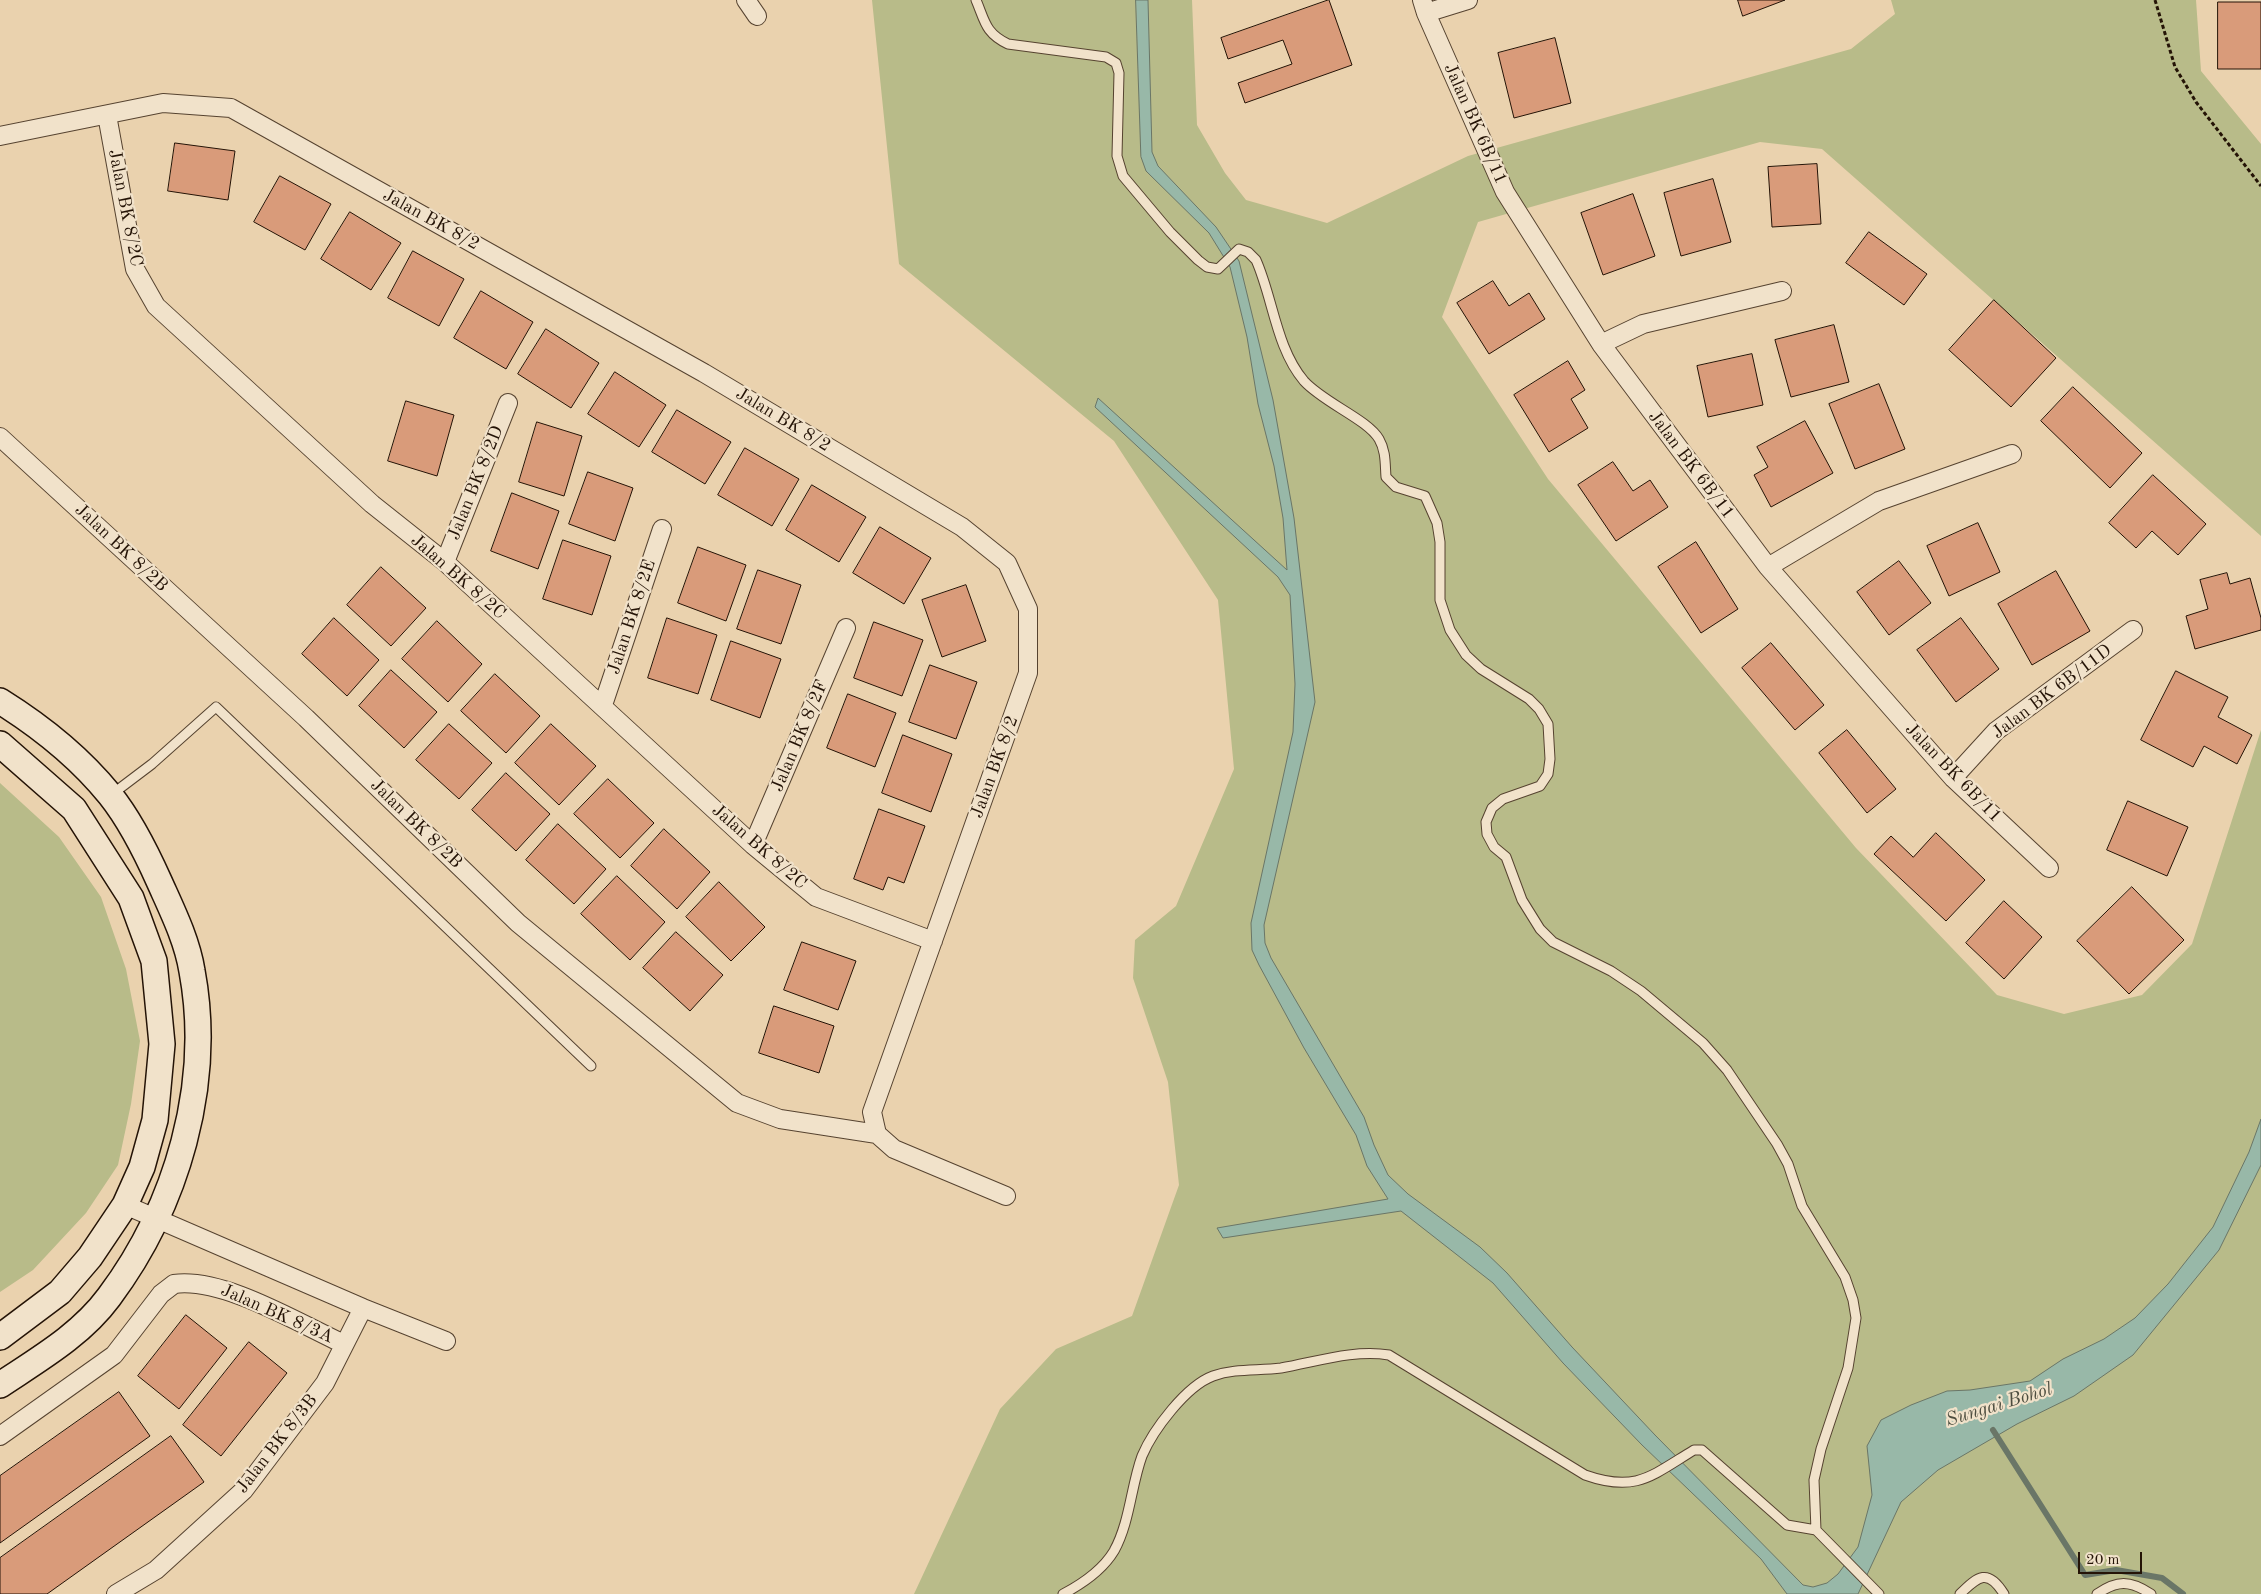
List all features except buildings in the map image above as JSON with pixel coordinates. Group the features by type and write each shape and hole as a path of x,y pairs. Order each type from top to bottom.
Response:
{"street":[{"path":"746,0 757,16"},
{"path":"1424,6 1468,0"},
{"name":"Jalan BK 6B/11","path":"1424,6 1505,192 1600,344 1768,567 1953,778 2049,868"},
{"name":"Jalan BK 8/2","path":"0,136 163,103 231,108 704,373 962,527 1007,563 1028,609 1028,674 872,1112 877,1134"},
{"name":"Jalan BK 8/2C","path":"107,115 135,269 156,306 372,504 444,562 603,705 754,845 816,897 932,941"},
{"path":"1600,344 1642,324 1782,291"},
{"name":"Jalan BK 8/2D","path":"444,562 508,403"},
{"name":"Jalan BK 8/2B","path":"0,437 306,718 518,923 737,1103 780,1119 877,1134"},
{"path":"1768,567 1879,501 2012,454"},
{"name":"Jalan BK 8/2E","path":"603,705 662,529"},
{"name":"Jalan BK 8/2F","path":"754,845 846,628"},
{"name":"Jalan BK 6B/11D","path":"1953,778 1996,732 2133,630"},
{"path":"0,701 28,719 76,760 111,796 148,856 178,922 192,971 198,1034 193,1096 178,1168 144,1243 108,1298 64,1343 0,1385"},
{"path":"0,744 74,809 131,898 154,961 162,1044 155,1120 142,1167 125,1205 90,1257 60,1292 0,1337"},
{"path":"877,1134 894,1149 1006,1196"},
{"path":"125,1205 446,1342"},
{"name":"Jalan BK 8/3A","path":"0,1436 114,1355 162,1294 174,1284 187,1282 207,1284 234,1292 344,1344"},
{"name":"Jalan BK 8/3B","path":"116,1594 156,1570 244,1490 325,1383 363,1308"}],"lane":[{"path":"976,0 986,27 994,37 1008,44 1106,56 1116,63 1119,73 1116,156 1123,176 1170,232 1207,267 1218,268 1239,250 1248,252 1256,260 1286,349 1303,379 1320,396 1371,428 1380,440 1385,453 1386,477 1396,487 1425,496 1432,508 1440,542 1440,600 1450,630 1466,655 1481,669 1534,704 1548,724 1550,759 1548,774 1540,786 1503,799 1492,808 1486,822 1487,834 1494,847 1506,857 1527,907 1540,929 1553,942 1611,971 1641,991 1703,1043 1728,1070 1777,1144 1788,1164 1802,1206 1845,1277 1853,1300 1856,1318 1848,1368 1821,1449 1814,1480 1816,1530"},
{"path":"111,796 152,764 216,707 591,1066"},
{"path":"1062,1594 1088,1579 1114,1550 1143,1456 1170,1413 1189,1389 1213,1376 1247,1369 1278,1368 1372,1352 1389,1355 1585,1475 1621,1484 1636,1482 1656,1473 1694,1450 1702,1450 1710,1455 1787,1525 1816,1530 1879,1594"},
{"path":"1960,1594 1974,1580 1982,1576 1989,1578 1998,1585 2004,1594"},
{"path":"2097,1594 2111,1584 2127,1584 2142,1588 2150,1594"}],"path":[{"path":"2155,0 2175,67 2196,102 2261,186"}],"green space":[{"path":"872,0 1192,0 1197,125 1225,173 1246,200 1327,223 1468,156 1851,49 1895,14 1891,0 2196,0 2201,71 2261,144 2261,536 1822,149 1760,142 1478,222 1442,317 1548,479 1856,848 1997,995 2064,1014 2142,995 2192,944 2261,730 2261,1594 914,1594 1000,1409 1056,1349 1132,1316 1179,1185 1168,1082 1133,978 1135,940 1176,906 1234,769 1218,600 1114,441 899,264"},
{"path":"0,783 59,837 101,897 126,969 140,1041 131,1104 118,1165 86,1213 33,1270 0,1292"}],"water":[{"name":"Sungai Bohol","path":"1136,0 1148,0 1152,152 1158,166 1216,227 1239,261 1273,400 1294,518 1315,702 1264,925 1265,943 1271,958 1364,1117 1388,1175 1408,1194 1480,1247 1507,1273 1572,1347 1655,1435 1803,1585 1813,1587 1827,1583 1838,1574 1858,1547 1872,1495 1867,1446 1881,1420 1911,1405 1947,1391 1970,1390 2030,1381 2063,1359 2104,1339 2135,1318 2168,1284 2213,1227 2249,1152 2261,1119 2261,1165 2219,1250 2133,1355 2074,1396 2017,1424 1938,1470 1901,1502 1858,1594 1787,1594 1761,1559 1642,1445 1563,1363 1493,1283 1401,1211 1223,1238 1217,1228 1388,1199 1367,1166 1356,1135 1304,1048 1252,950 1251,923 1293,732 1295,684 1290,595 1278,577 1095,407 1098,398 1287,570 1283,518 1274,466 1258,404 1247,337 1230,267 1209,233 1146,171 1141,157"}],"waterway":[{"path":"1993,1430 2085,1575 2116,1570 2162,1578 2183,1594"}]}
